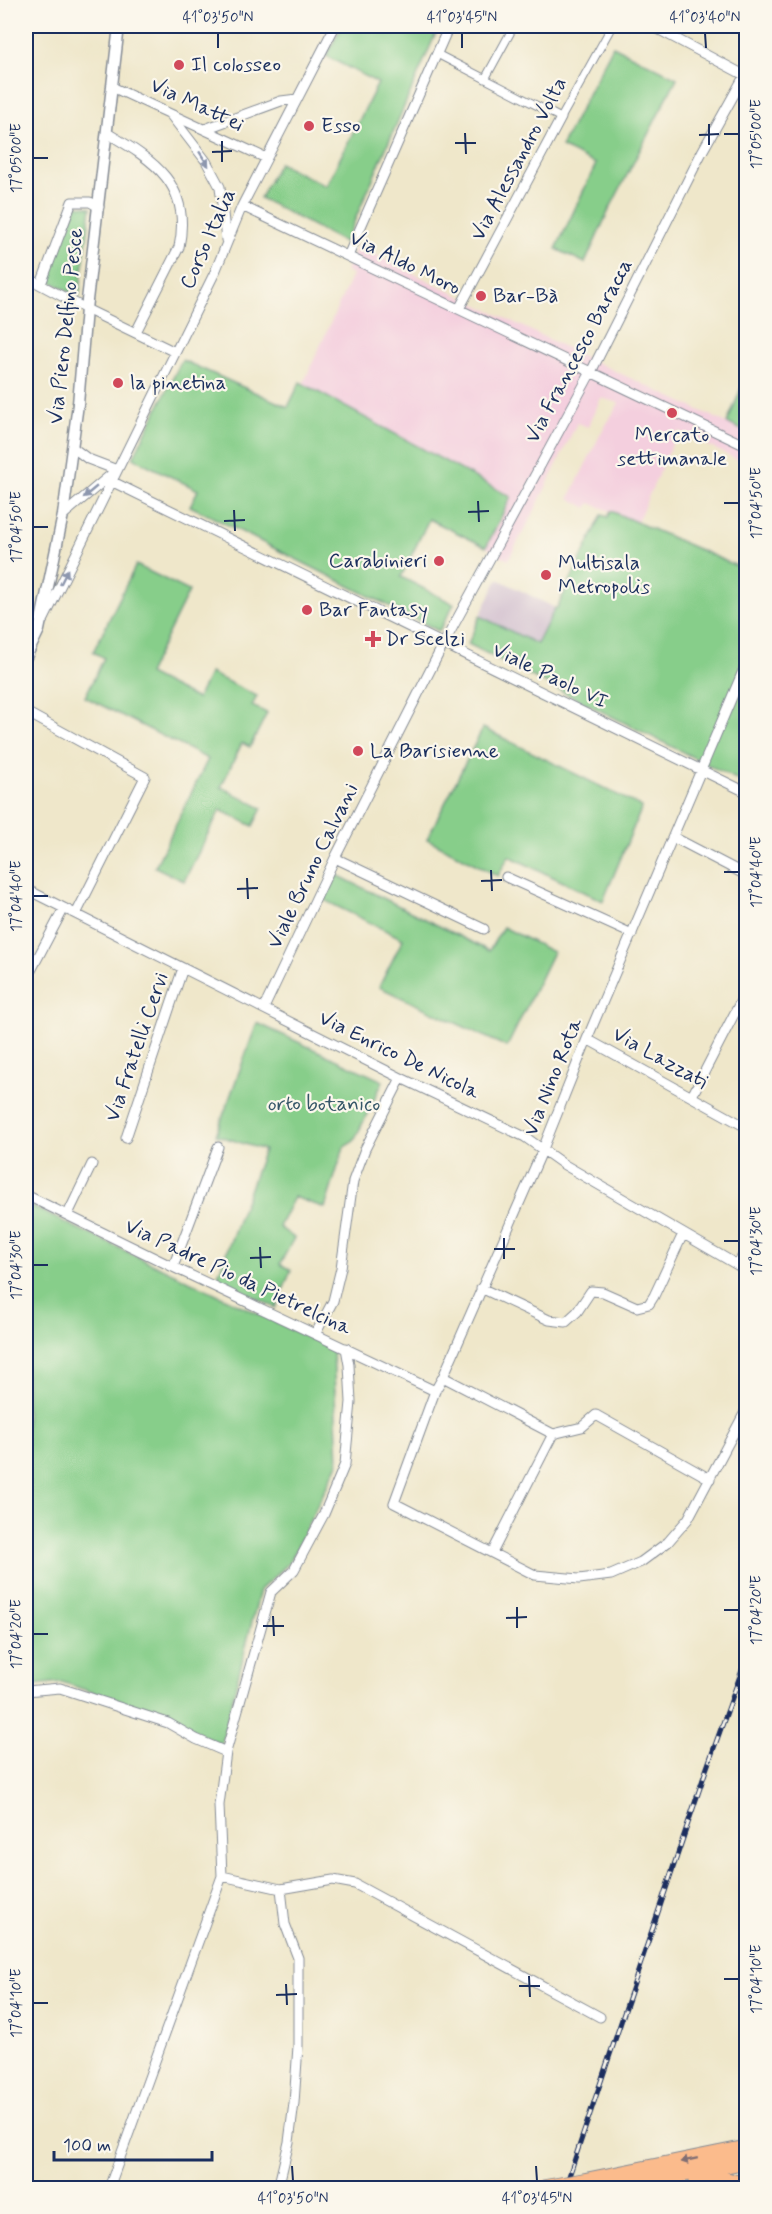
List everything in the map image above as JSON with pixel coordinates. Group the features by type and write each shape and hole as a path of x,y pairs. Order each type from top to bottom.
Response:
{"highway":[{"path":"543,2188 747,2148"},
{"path":"617,2188 747,2161"},
{"path":"660,2188 722,2178 747,2188"}],"street":[{"name":"Via Piero Delfino Pesce","path":"26,657 39,630 63,515 118,26"},
{"name":"Corso Italia","path":"39,630 215,272 242,206 335,26"},
{"path":"348,256 449,26"},
{"path":"485,79 514,26"},
{"name":"Via Alessandro Volta","path":"459,309 612,26"},
{"path":"652,26 746,75"},
{"path":"437,54 561,118"},
{"name":"Via Francesco Baracca","path":"443,645 591,372 702,152 746,75"},
{"name":"Via Mattei","path":"112,87 266,158"},
{"path":"205,129 281,101 297,99"},
{"path":"168,112 206,161 219,187 226,242"},
{"path":"107,133 146,157 164,172 176,194 181,213 182,233 179,247 136,332"},
{"path":"40,284 72,202 90,202 99,207"},
{"name":"Via Aldo Moro","path":"242,206 747,446"},
{"path":"26,277 175,352"},
{"path":"72,447 88,459 117,470"},
{"name":"Corso Italia","path":"63,515 117,470"},
{"name":"Viale Paolo VI","path":"111,481 747,792"},
{"name":"Viale Bruno Calvani","path":"264,1008 335,858 443,645"},
{"name":"Via Nino Rota","path":"492,1553 394,1503 435,1391 543,1149 587,1039 747,664"},
{"path":"26,712 145,777 76,914"},
{"path":"673,837 747,875"},
{"path":"335,858 484,929"},
{"path":"506,877 632,934"},
{"name":"Via Enrico De Nicola","path":"26,889 400,1078 525,1137 563,1164 742,1268"},
{"path":"26,980 64,908"},
{"name":"Via Fratelli Cervi","path":"126,1138 183,968"},
{"path":"692,1096 747,990"},
{"name":"Via Lazzati","path":"587,1039 747,1126"},
{"path":"316,1333 333,1302 341,1268 352,1181 400,1078"},
{"path":"173,1267 218,1147"},
{"path":"68,1214 92,1164"},
{"name":"Via Padre Pio da Pietrelcina","path":"26,1195 435,1391"},
{"path":"481,1288 549,1320 566,1323 577,1312 591,1290 603,1292 637,1307 649,1304 683,1234"},
{"path":"742,1268 747,1249"},
{"path":"109,2188 222,1876 219,1805 226,1752 271,1592 294,1569 324,1514 345,1464 351,1402 346,1348"},
{"path":"443,1377 553,1434 582,1427 596,1415 710,1479"},
{"path":"553,1434 492,1553 535,1575 579,1579 611,1575 640,1562 668,1542 688,1519 747,1410"},
{"path":"26,1692 60,1688 168,1723 226,1752"},
{"path":"222,1876 281,1889 333,1880 355,1884 600,2017"},
{"path":"278,2188 289,2142 298,2035 298,1958 285,1924 281,1889"}],"shaded area":[{"path":"357,246 587,358 746,432 746,464 678,431 637,522 590,503 587,508 569,498 601,433 619,403 601,398 588,427 577,423 508,560 486,547 511,496 303,384 352,275 346,271"},
{"path":"498,579 555,608 537,644 480,616"}],"green space":[{"path":"342,26 439,26 345,243 260,198 279,163 326,186 378,83 326,56"},
{"path":"613,46 677,78 608,212 585,263 556,249 596,164 561,147"},
{"path":"77,205 91,207 79,297 46,279"},
{"path":"182,360 288,407 300,382 511,497 486,547 429,519 401,577 454,604 439,631 190,506 198,490 133,458"},
{"path":"746,377 746,432 727,423"},
{"path":"611,511 746,570 746,784 468,644 480,616 537,644 602,515 608,517"},
{"path":"136,565 189,591 148,674 197,699 210,673 257,696 252,706 267,713 250,747 242,743 221,787 262,808 253,826 220,810 184,881 155,867 208,759 85,697 104,658 93,652"},
{"path":"483,728 642,807 603,901 509,856 498,876 427,839"},
{"path":"337,875 489,951 503,927 553,952 507,1047 379,987 403,939 324,900"},
{"name":"orto botanico","path":"257,1023 383,1081 354,1141 344,1147 325,1208 294,1197 279,1227 294,1238 280,1264 291,1270 276,1308 217,1278 264,1150 216,1135"},
{"path":"26,1204 333,1349 338,1463 290,1562 260,1590 221,1745 172,1719 62,1682 26,1686"}],"railway":[{"path":"565,2188 705,1773 746,1659"}],"place":[{"name":"Il colosseo","path":"179,65"},
{"name":"Esso","path":"309,126"},
{"name":"Bar-Bà","path":"481,296"},
{"name":"la pinetina","path":"118,383"},
{"name":"Mercato settimanale","path":"672,413"},
{"name":"Carabinieri","path":"439,561"},
{"name":"Multisala Metropolis","path":"546,575"},
{"name":"Bar Fantasy","path":"307,610"},
{"name":"Dr Scelzi","path":"373,639"},
{"name":"La Barisienne","path":"358,751"}]}
